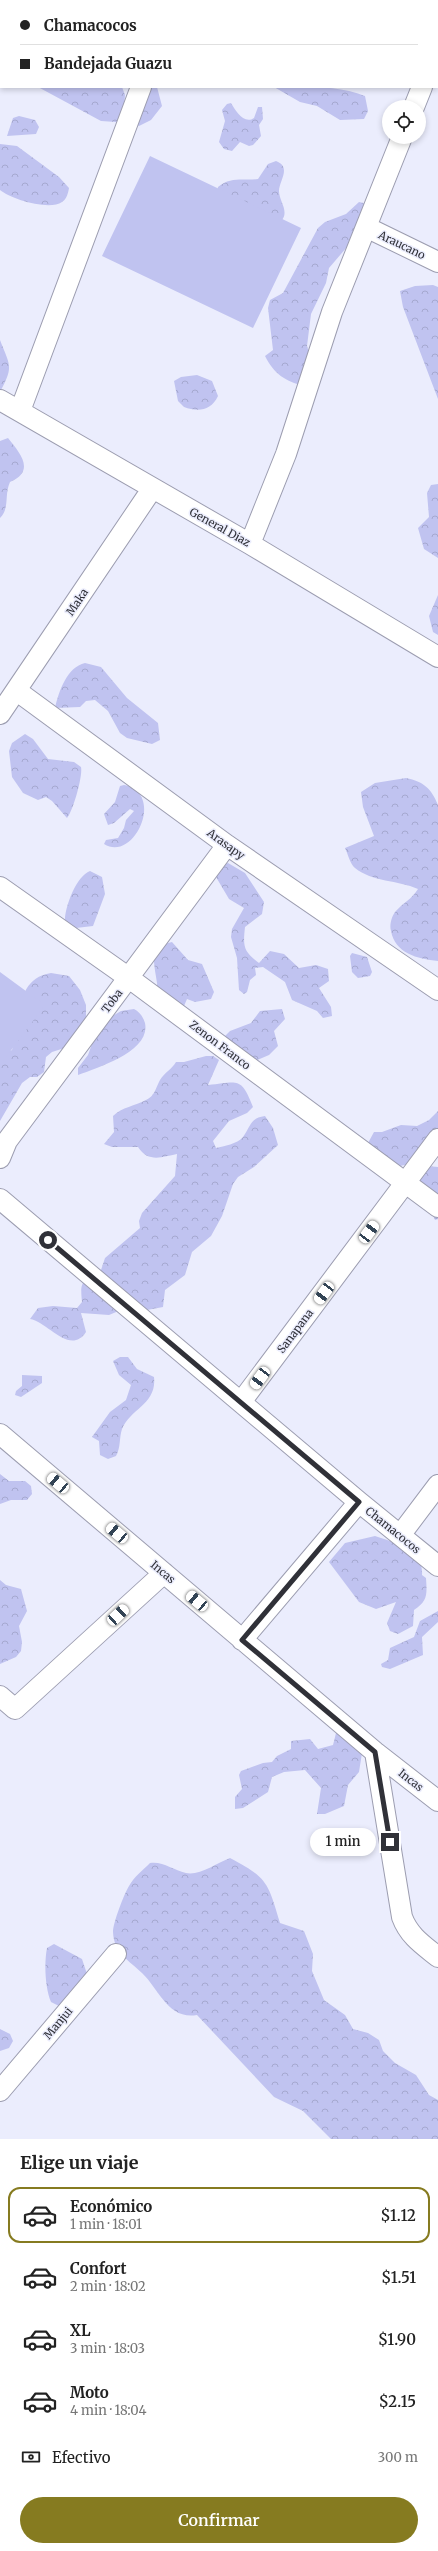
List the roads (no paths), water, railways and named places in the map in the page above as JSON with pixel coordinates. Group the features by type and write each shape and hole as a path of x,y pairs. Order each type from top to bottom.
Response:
{"street":[{"path":"20,411 141,88"},
{"path":"417,100 422,88"},
{"path":"250,544 286,454 332,312 399,144"},
{"name":"Araucano","path":"366,227 438,262"},
{"name":"General Diaz","path":"0,400 152,489 250,544 438,657"},
{"name":"Maka","path":"0,714 17,691 152,489"},
{"name":"Arasapy","path":"17,691 227,846 438,990"},
{"name":"Toba","path":"0,1158 7,1141 227,846"},
{"name":"Zenon Franco","path":"0,887 129,978 438,1207"},
{"name":"Sanapana","path":"241,1402 438,1139"},
{"name":"Chamacocos","path":"0,1199 359,1502 401,1534 438,1566"},
{"name":"Incas","path":"0,1434 375,1752 438,1802"},
{"path":"401,1534 438,1485"},
{"path":"242,1640 359,1502"},
{"path":"0,1696 15,1709 164,1573"},
{"path":"375,1752 402,1917 406,1928 413,1938 438,1958"},
{"name":"Manjui","path":"0,2091 116,1954"}]}
